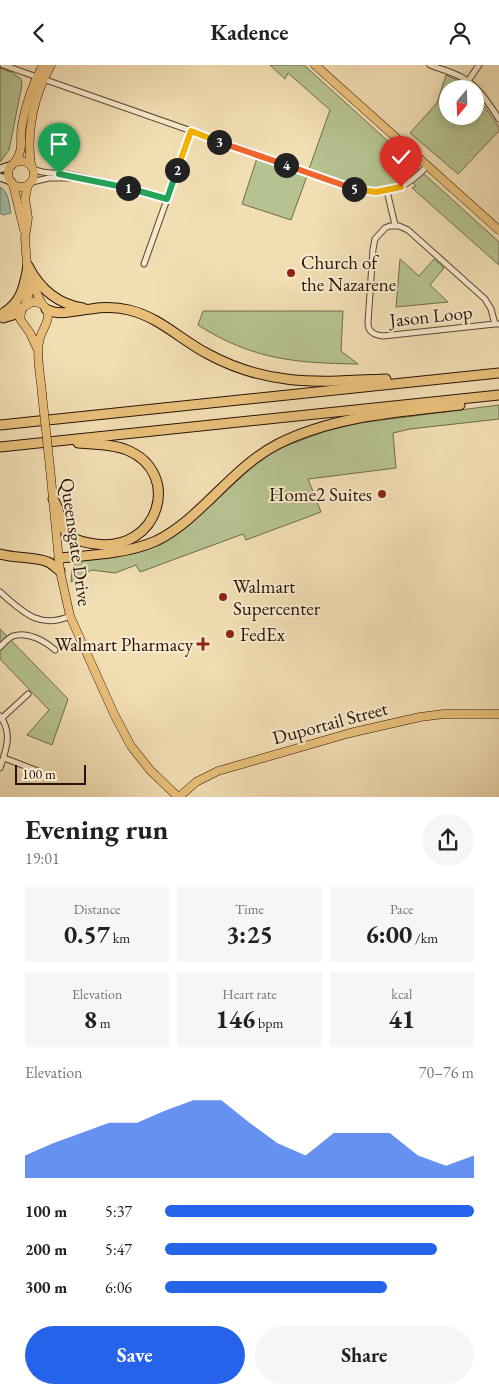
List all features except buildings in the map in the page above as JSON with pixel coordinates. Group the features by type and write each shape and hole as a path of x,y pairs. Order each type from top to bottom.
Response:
{"highway":[{"path":"28,266 38,284 52,296 70,305 88,309"},
{"path":"0,317 20,297 28,266"},
{"path":"0,317 13,315 23,307"},
{"path":"44,307 59,313 116,307 144,315 219,360 243,370 289,381 439,379"},
{"path":"0,425 499,373"},
{"path":"0,447 499,396"},
{"path":"59,558 127,550 156,540 184,522 251,461 276,445 313,429 395,413 483,402 499,396"},
{"path":"20,445 85,443 127,450 141,459 151,471 155,478 158,495 156,511 145,529 130,540 109,545 84,542 70,536 64,529 58,505 53,499"},
{"path":"0,554 45,561 60,571"}],"main road":[{"path":"25,234 28,218 25,197 34,176 29,135 43,65"},
{"path":"38,350 30,333 21,321 20,315 29,293 28,266 25,234 9,171 21,151 22,124 40,78 51,65"},
{"path":"315,65 499,230"},
{"path":"0,169 22,161 32,167"},
{"path":"0,177 20,187 30,184"},
{"path":"28,266 48,320 41,333 38,350"},
{"path":"23,307 35,302 44,307"},
{"name":"Queensgate Drive","path":"38,350 60,571 70,617 106,697 131,746 150,770 179,797"},
{"name":"Duportail Street","path":"179,797 196,782 218,771 350,733 420,717 444,714 499,714"}],"street":[{"path":"3,65 355,189 370,192 387,191 412,181 428,165"},
{"path":"430,65 466,80"},
{"path":"469,80 479,65"},
{"path":"484,98 499,119"},
{"path":"144,264 191,131"},
{"path":"32,167 44,173 66,174 126,187 167,199"},
{"path":"30,184 49,178 79,177"},
{"path":"387,191 395,225"},
{"name":"Jason Loop","path":"395,225 408,230 480,294 492,309 497,324 383,336 372,333 368,323 374,243 378,235 385,228 395,225"},
{"path":"0,592 26,614 35,619 57,621 70,617"},
{"path":"0,647 10,637 20,635 40,639 55,650"},
{"path":"0,768 8,739 6,726 1,717 28,694"},
{"path":"4,758 38,771"}],"shaded area":[{"path":"270,65 304,65 499,242 499,265 412,188 416,186 408,179 396,185 371,188 358,186 309,169 330,110 288,73 285,79"},
{"path":"0,68 11,72 21,79 22,85 9,150 0,162"},
{"path":"446,75 457,80 444,80"},
{"path":"439,97 439,125 484,125 484,106 499,127 499,131 458,174 410,133 437,103"},
{"path":"257,158 307,176 291,220 242,204"},
{"path":"0,187 7,195 11,213 3,215 0,213"},
{"path":"400,259 419,276 434,259 444,268 430,285 448,302 396,307"},
{"path":"203,311 343,311 341,351 358,364 295,360 275,357 237,346 198,325"},
{"path":"499,405 499,419 410,429 393,433 396,468 308,479 321,512 246,540 243,534 140,572 136,565 115,573 92,570 71,582 72,570 78,560 136,553 159,544 258,462 277,449 326,431 359,423"},
{"path":"0,629 68,699 52,745 27,735 49,710 0,659"}],"place":[{"name":"Church of the Nazarene","path":"291,273"},
{"name":"Home2 Suites","path":"382,494"},
{"name":"Walmart Supercenter","path":"223,597"},
{"name":"FedEx","path":"230,634"},
{"name":"Walmart Pharmacy","path":"203,644"}],"route":[{"path":"59,174 126,187 167,199 191,131 355,189 376,192 401,187"}]}
